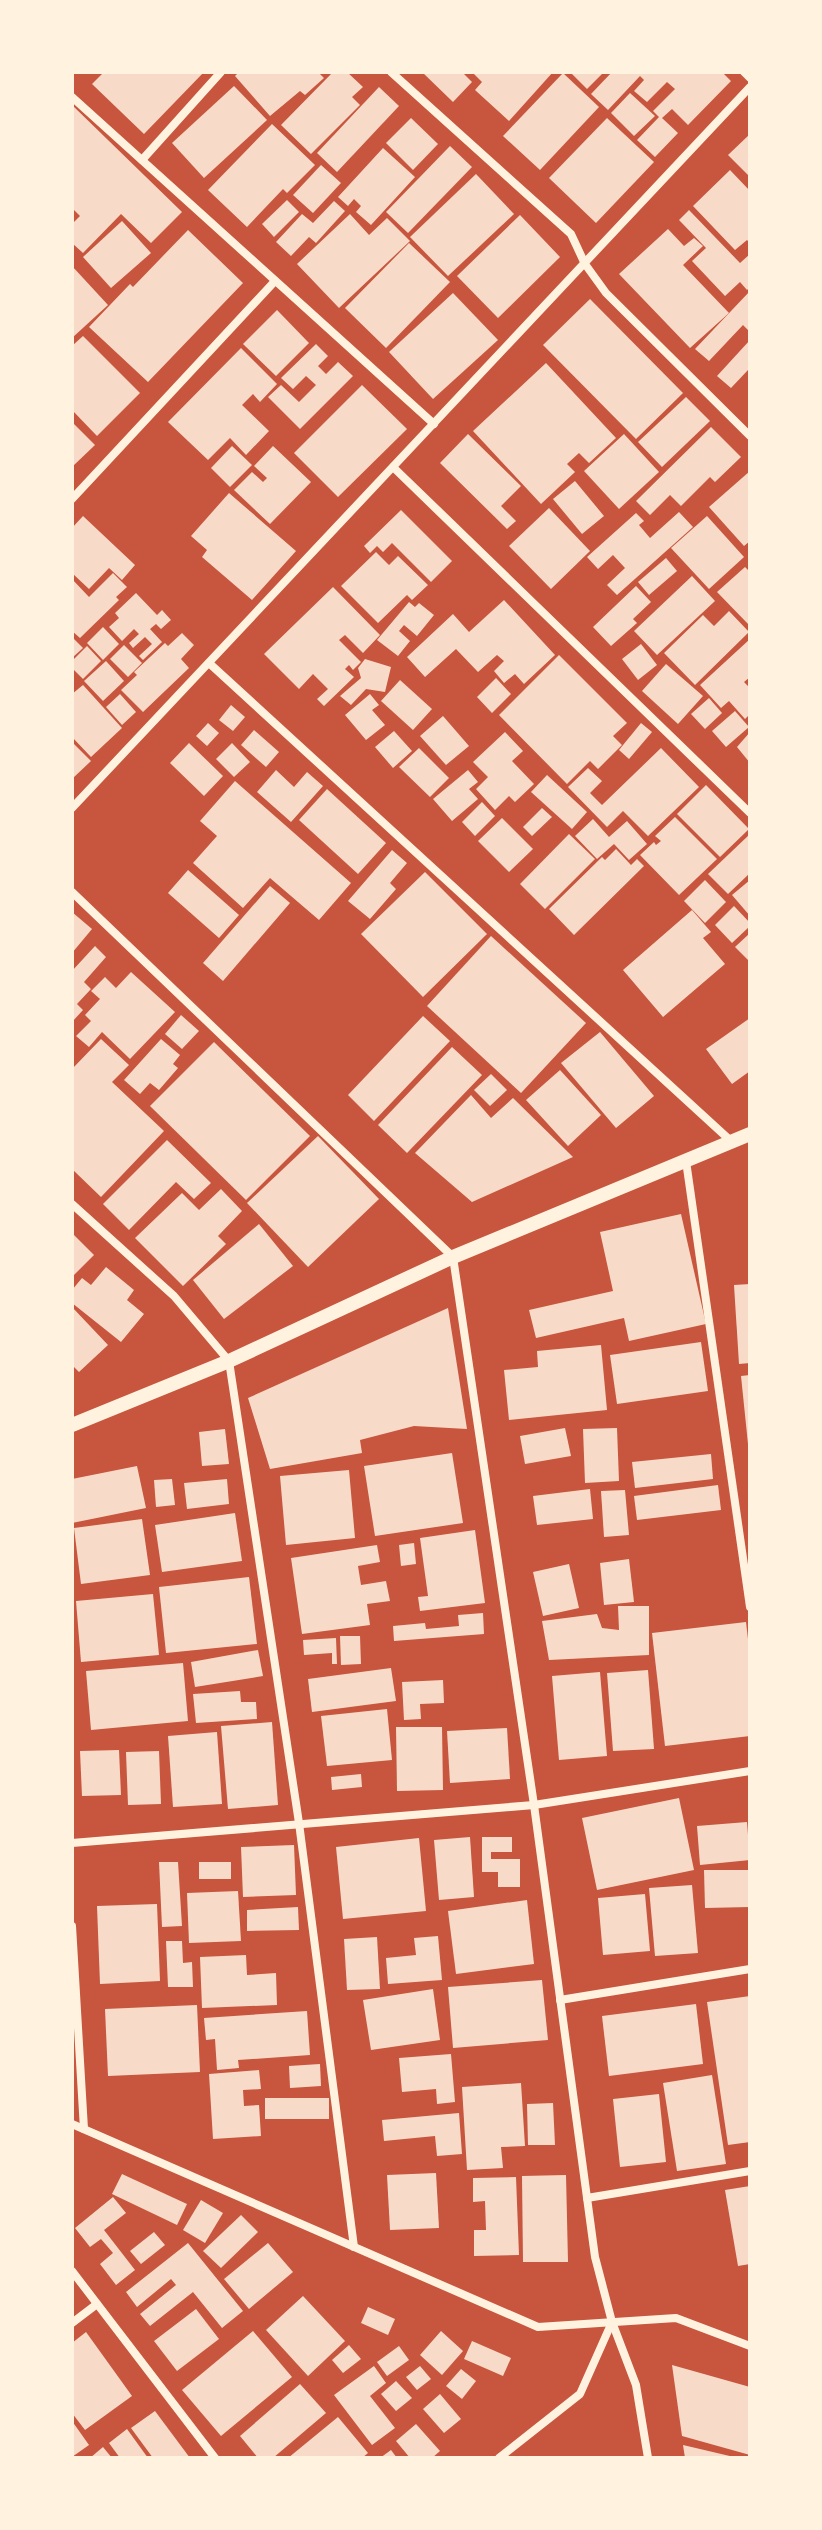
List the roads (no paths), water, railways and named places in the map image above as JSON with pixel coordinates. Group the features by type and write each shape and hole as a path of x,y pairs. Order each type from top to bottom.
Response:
{"street":[{"path":"142,160 221,72"},
{"path":"391,72 571,234 585,264 606,293 750,436"},
{"path":"744,72 750,78"},
{"path":"72,808 750,87"},
{"path":"72,97 434,424"},
{"path":"72,499 275,281"},
{"path":"393,467 750,813"},
{"path":"209,663 732,1142"},
{"path":"72,892 453,1257 534,1805 595,2257 612,2322 636,2385 648,2458"},
{"path":"72,1425 229,1361 453,1257 750,1134"},
{"path":"686,1161 750,1607"},
{"path":"72,1204 174,1296 229,1361 299,1823 354,2247"},
{"path":"72,1843 534,1805 750,1771"},
{"path":"72,1926 84,2129"},
{"path":"560,2000 750,1969"},
{"path":"72,2124 538,2327 676,2318 750,2346"},
{"path":"587,2198 750,2171"},
{"path":"72,2271 215,2458"},
{"path":"72,2323 97,2304"},
{"path":"499,2458 580,2394 612,2322"}]}
